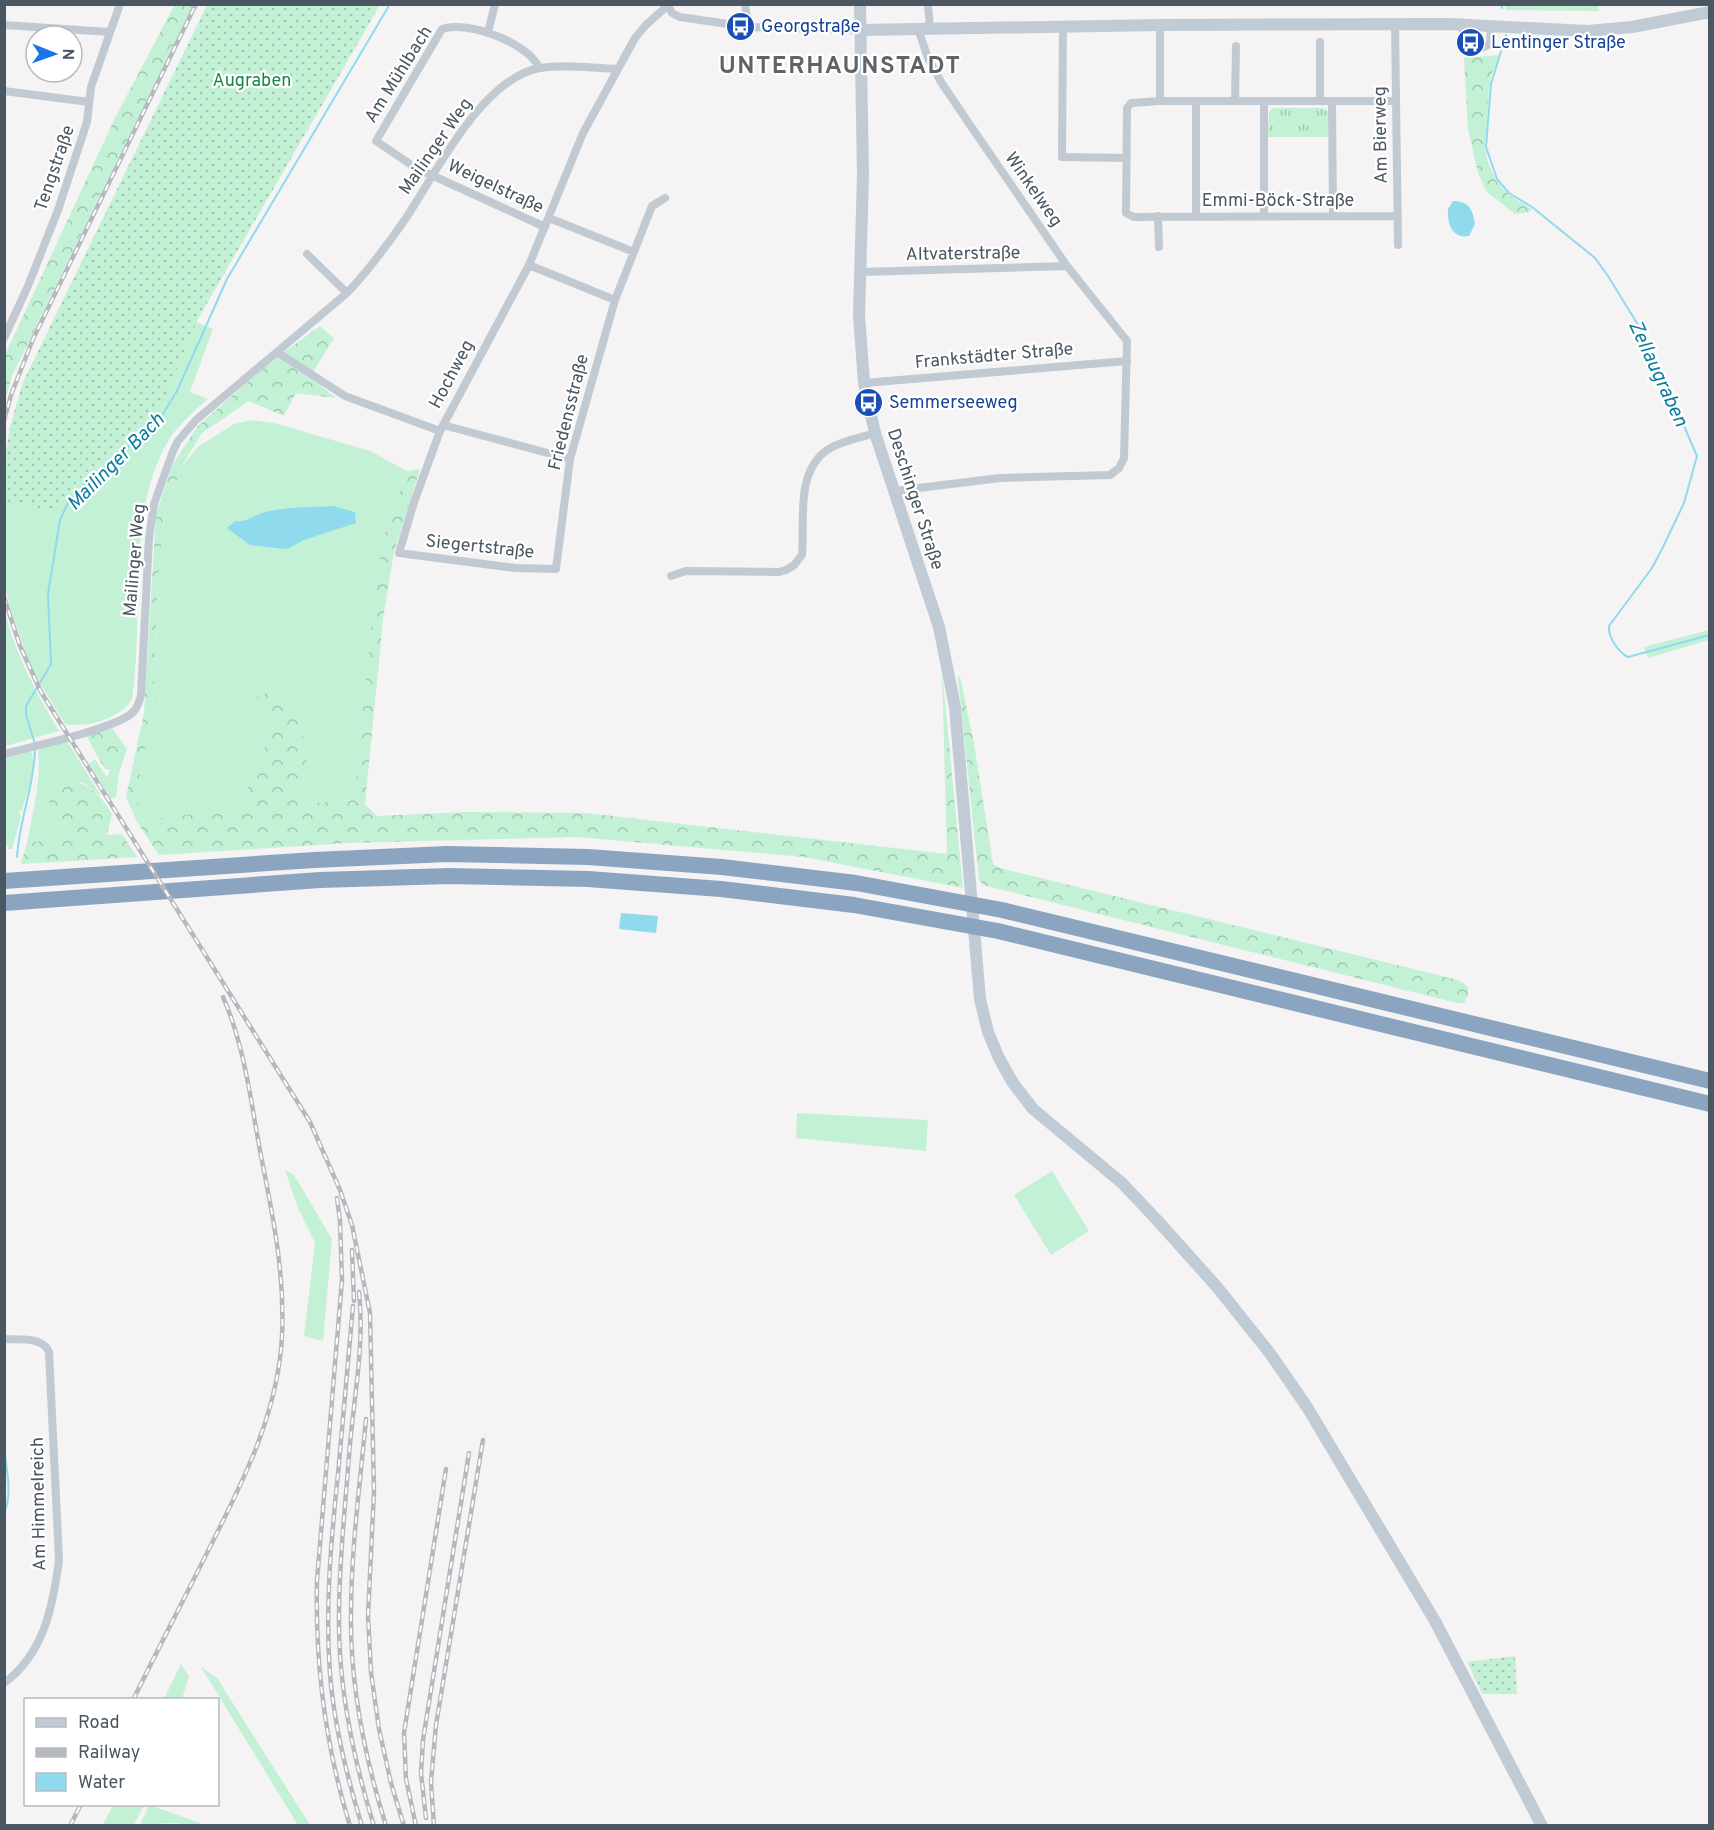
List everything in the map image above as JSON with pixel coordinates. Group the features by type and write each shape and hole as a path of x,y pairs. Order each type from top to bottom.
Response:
{"highway":[{"path":"4,881 447,854 588,857 722,867 856,883 1002,910 1710,1081"},
{"path":"4,903 320,880 436,876 576,879 721,888 854,905 998,931 1710,1104"}],"street":[{"name":"Tengstraße","path":"4,338 28,286 58,210 87,122 92,87 120,4"},
{"path":"488,33 495,4"},
{"path":"745,4 748,27"},
{"name":"Deschinger Straße","path":"860,4 863,175 859,315 864,383 875,433 939,627 948,664 955,707 981,999 988,1032 1013,1083 1033,1109 1122,1183 1217,1287 1269,1352 1307,1407 1435,1621 1542,1826"},
{"name":"Winkelweg","path":"928,4 924,29 928,58 941,82 1067,266 1127,340 1127,361"},
{"path":"667,5 672,13 680,17 748,27 860,30 1160,25 1461,24 1587,32 1632,27 1710,12"},
{"name":"Hochweg","path":"399,553 414,502 441,428 529,265 583,133 635,38 667,5"},
{"name":"Am Bierweg","path":"1395,24 1398,245"},
{"path":"1461,24 1466,38 1479,49 1490,44 1491,26"},
{"path":"4,25 110,32"},
{"path":"1160,25 1160,101 1396,101"},
{"name":"Am Mühlbach","path":"433,175 416,168 376,141 442,29 449,26 488,33 519,46 536,61 539,68"},
{"path":"1064,26 1062,157 1127,158"},
{"path":"1320,42 1320,101"},
{"path":"1235,101 1236,46"},
{"name":"Mailinger Weg","path":"4,754 78,734 126,718 134,712 141,695 149,538 154,504 178,441 196,420 346,293 365,274 388,244 460,133 484,103 511,81 539,68 618,69"},
{"path":"4,91 89,102"},
{"name":"Emmi-Böck-Straße","path":"1160,101 1139,101 1131,103 1127,108 1126,213 1134,217 1398,216"},
{"path":"1196,101 1196,216"},
{"path":"1264,101 1264,216"},
{"path":"1332,101 1333,216"},
{"name":"Weigelstraße","path":"433,175 545,227"},
{"name":"Friedensstraße","path":"556,569 570,459 615,300 652,206 665,198"},
{"path":"1158,216 1158,247"},
{"path":"549,218 634,252"},
{"path":"307,254 346,293"},
{"path":"529,265 615,300"},
{"name":"Altvaterstraße","path":"860,272 1067,266"},
{"path":"277,352 345,396 441,428 570,459"},
{"path":"894,491 1000,478 1110,475 1119,468 1124,458 1127,361"},
{"name":"Frankstädter Straße","path":"864,383 1127,361"},
{"path":"671,576 686,571 767,573 786,570 802,555 805,489 809,474 817,460 827,450 875,433"},
{"name":"Siegertstraße","path":"399,553 496,566 556,569"},
{"name":"Am Himmelreich","path":"4,1339 38,1341 47,1346 51,1362 59,1560 56,1587 40,1638 28,1662 4,1683"}],"green space":[{"path":"175,4 193,5 12,376 5,401 5,355 114,120"},
{"name":"Augraben","path":"207,5 380,5 199,317 160,408 92,467 53,511 5,501 5,459 10,427 23,382"},
{"path":"1505,5 1598,5 1599,11 1506,10"},
{"path":"1500,55 1491,76 1489,90 1485,147 1488,163 1497,182 1509,195 1532,209 1530,212 1515,214 1486,191 1478,173 1468,129 1464,58"},
{"path":"1273,108 1324,108 1329,113 1328,137 1268,137 1269,112"},
{"path":"178,315 213,329 190,392 208,399 183,422 170,438 156,467 146,498 141,531 132,699 120,712 111,717 83,725 65,724 30,667 9,604 5,584 4,462 27,463"},
{"path":"320,326 334,338 310,377 336,398 296,393 284,416 249,401 202,433 181,467 164,518 158,582 152,713 140,775 137,821 241,808 254,767 261,766 270,718 257,713 255,698 275,689 293,700 301,718 307,769 297,804 354,800 372,617 382,542 407,471 420,469 394,552 383,619 365,804 377,816 466,812 586,813 947,854 942,671 963,888 804,857 577,837 347,843 159,855 137,822 126,797 144,713 156,514 173,464 197,427 273,360"},
{"path":"252,420 274,423 370,451 407,471 382,542 372,617 354,800 297,804 307,769 270,718 261,766 254,767 241,808 137,822 140,775 152,713 158,581 164,518 181,467 199,446 234,424"},
{"path":"5,613 28,674 59,731 5,746"},
{"path":"1709,630 1709,640 1648,658 1644,647"},
{"path":"960,676 974,744 993,864 1000,868 1454,979 1468,987 1468,995 1464,1003 983,885 979,880 958,677"},
{"path":"112,728 127,749 119,773 104,768 86,735"},
{"path":"67,741 101,796 82,782 53,814 58,823 61,840 27,843 37,785 38,750"},
{"path":"31,751 33,765 31,780 22,810 18,812 21,816 12,849 8,849 8,845 5,846 5,758"},
{"path":"95,759 107,778 110,770 119,773 116,797 111,799 89,764"},
{"path":"65,779 93,790 103,800 112,814 107,835 122,834 137,857 21,864 27,843 61,839 57,832 58,823 48,797"},
{"path":"797,1113 928,1120 926,1151 796,1138"},
{"path":"285,1170 294,1175 332,1239 323,1341 304,1336 315,1243 298,1208"},
{"path":"1052,1171 1089,1231 1051,1255 1014,1195"},
{"path":"1515,1656 1517,1694 1482,1694 1467,1662"},
{"path":"181,1664 189,1676 182,1698 164,1698"},
{"path":"201,1667 217,1678 310,1825 298,1825"},
{"path":"112,1806 144,1806 134,1825 103,1825"},
{"path":"149,1806 152,1806 205,1825 172,1823 140,1825"}],"water":[{"path":"1453,201 1463,203 1473,214 1475,224 1469,236 1458,235 1450,225 1448,209"},
{"path":"333,506 355,512 356,523 304,540 287,549 250,545 227,528 235,521 270,511"},
{"path":"621,913 658,916 656,933 619,929"}],"waterway":[{"name":"Mailinger Bach","path":"35,744 26,715 26,706 51,664 48,594 60,520 68,503 85,484 158,422 177,391 227,279 390,4"},
{"name":"Zellaugraben","path":"1501,4 1502,8"},
{"name":"Zellaugraben","path":"1506,35 1491,84 1486,147 1497,179 1509,193 1532,207 1595,258 1608,276 1646,338 1697,456 1684,503 1662,549 1652,568 1609,626 1610,635 1617,648 1628,657 1710,635"},
{"name":"Mailinger Bach","path":"17,857 35,750"},
{"name":"Mailinger Bach","path":"4,1447 8,1489 7,1506 4,1513"}],"railway":[{"path":"4,421 11,395 33,339 196,4"},
{"path":"4,597 20,646 41,692 310,1122 340,1190 352,1225 370,1313 374,1491 368,1616 371,1672 379,1729 391,1783 404,1826"},
{"path":"134,1698 246,1472 266,1420 279,1365 282,1336 282,1291 277,1246 246,1075 237,1035 223,997"},
{"path":"337,1198 342,1280 317,1580 317,1611 323,1704 334,1765 350,1826"},
{"path":"352,1250 354,1301"},
{"path":"359,1292 360,1354 342,1536 339,1642 348,1722 374,1826"},
{"path":"353,1306 331,1549 328,1624 330,1674 338,1732 362,1826"},
{"path":"366,1419 352,1566 351,1642 360,1722 386,1826"},
{"path":"434,1826 431,1782 436,1725 483,1440"},
{"path":"426,1818 421,1773 423,1740 469,1453"},
{"path":"416,1826 406,1779 404,1733 446,1469"},
{"path":"70,1826 80,1806"}],"place":[{"name":"Georgstraße","path":"740,26"},
{"name":"Lentinger Straße","path":"1470,42"},
{"name":"Semmerseeweg","path":"868,402"}],"district":[{"name":"UNTERHAUNSTADT","path":"840,65"}]}
